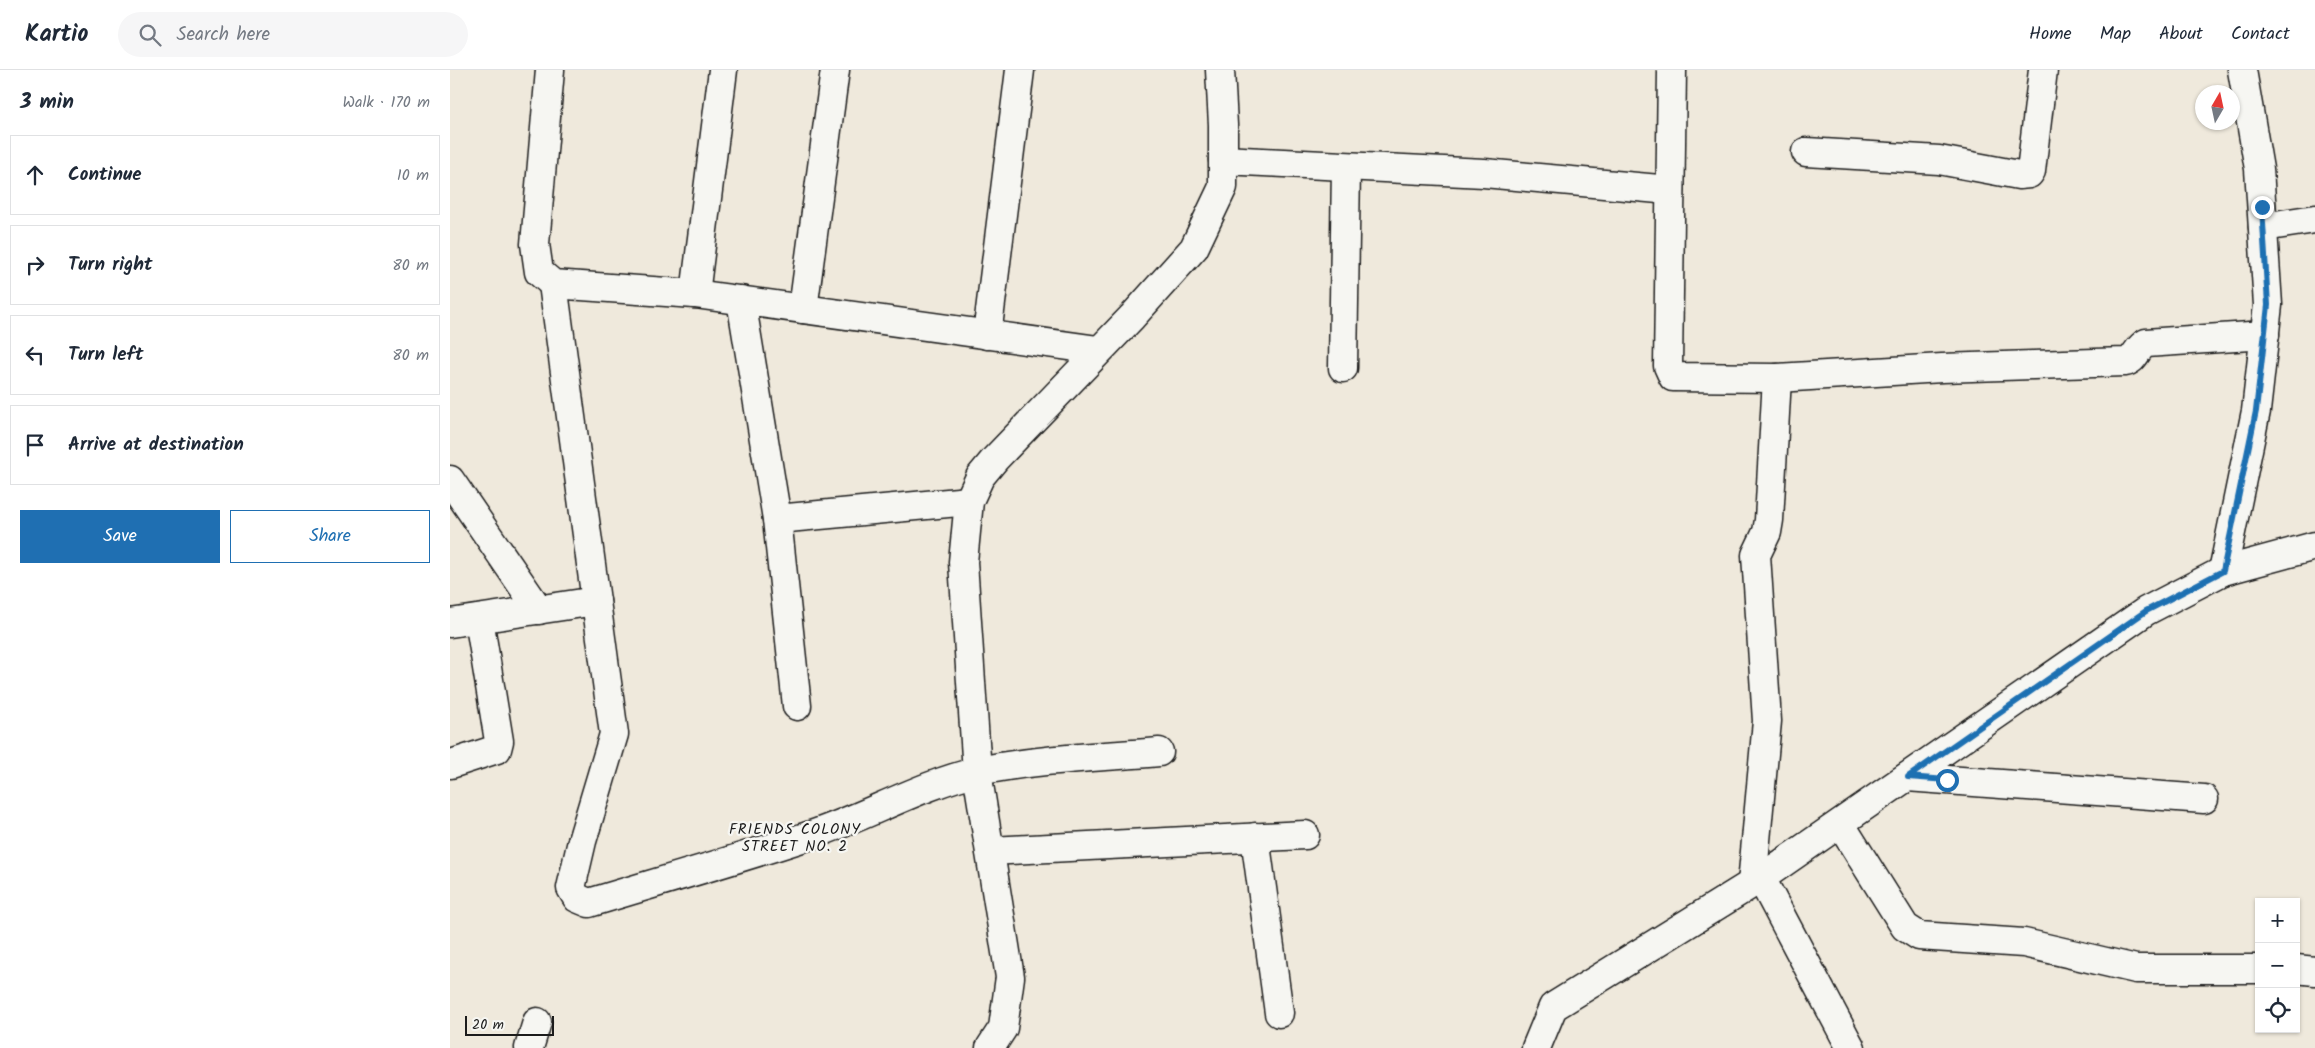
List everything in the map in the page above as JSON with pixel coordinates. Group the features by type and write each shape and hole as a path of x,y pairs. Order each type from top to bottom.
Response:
{"street":[{"path":"550,70 535,244 539,272 553,284 695,294 1098,350"},
{"path":"695,294 723,70"},
{"path":"802,309 835,70"},
{"path":"988,335 1020,70"},
{"path":"990,1048 1003,1028 1010,977 977,772 963,562 969,501 980,477 995,459 1194,248 1222,187 1220,70"},
{"path":"1672,70 1668,366 1670,373 1674,377 1777,378 1914,369 2125,362 2133,359 2140,346 2146,343 2265,334"},
{"path":"1806,152 1939,160 2019,175 2028,174 2031,171 2043,70"},
{"path":"2223,571 2256,411 2268,305 2259,169 2242,70"},
{"path":"1222,160 1484,173 1670,190"},
{"path":"1343,368 1346,167"},
{"path":"2263,227 2315,219"},
{"path":"553,284 614,734 582,841 571,888 577,898 589,903 724,862 818,832 918,791 977,772 1004,767 1159,752"},
{"path":"741,300 777,519 797,706"},
{"path":"1777,378 1769,520 1767,532 1756,555 1767,721 1757,881 1851,1048"},
{"path":"450,480 539,610"},
{"path":"777,519 969,501"},
{"path":"1536,1048 1553,1006 1757,881 1841,825 2146,611 2223,571 2315,546"},
{"path":"450,623 596,602"},
{"path":"451,764 497,749 499,741 478,620"},
{"path":"1908,777 2204,799"},
{"path":"1841,825 1905,927 1919,936 2031,944 2136,970 2255,969"},
{"path":"990,851 1305,835"},
{"path":"1255,837 1280,1013"},
{"path":"2300,969 2315,971"},
{"path":"529,1048 537,1022"}],"district":[{"name":"FRIENDS COLONY STREET NO. 2","path":"795,838"}],"route":[{"path":"1947,780 1908,777 2146,611 2223,571 2256,411 2268,305 2262,207"}]}
